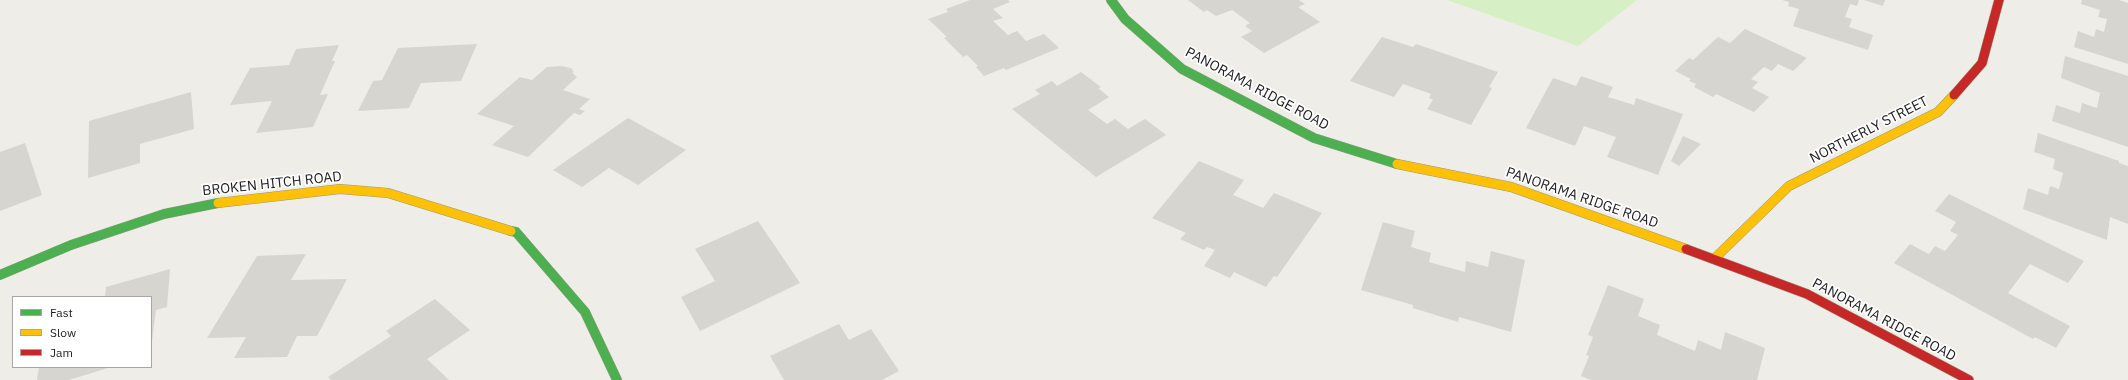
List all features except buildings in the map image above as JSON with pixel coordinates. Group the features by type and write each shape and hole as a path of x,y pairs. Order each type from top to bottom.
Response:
{"street":[{"name":"PANORAMA RIDGE ROAD","path":"1110,0 1125,19 1182,70 1314,138 1384,161 1511,187 1714,259 1807,294 1969,380"},
{"name":"NORTHERLY STREET","path":"1714,259 1789,186 1938,112 1982,63 1999,0"},
{"name":"BROKEN HITCH ROAD","path":"0,275 71,245 149,219 226,201 340,189 388,193 516,232 586,312 617,380"}],"green space":[{"path":"1447,0 1637,0 1578,46"}],"traffic: fast":[{"path":"1111,0 1125,19 1182,69 1314,138 1397,164"},
{"path":"0,275 71,245 164,214 218,203"},
{"path":"511,231 516,232 585,312 617,380"}],"traffic: slow":[{"path":"1714,259 1789,186 1938,112 1954,95"},
{"path":"1397,164 1511,187 1686,249"},
{"path":"218,203 340,189 388,193 511,231"}],"traffic: jam":[{"path":"1954,95 1982,63 1999,0"},
{"path":"1686,249 1807,294 1969,380"}]}
